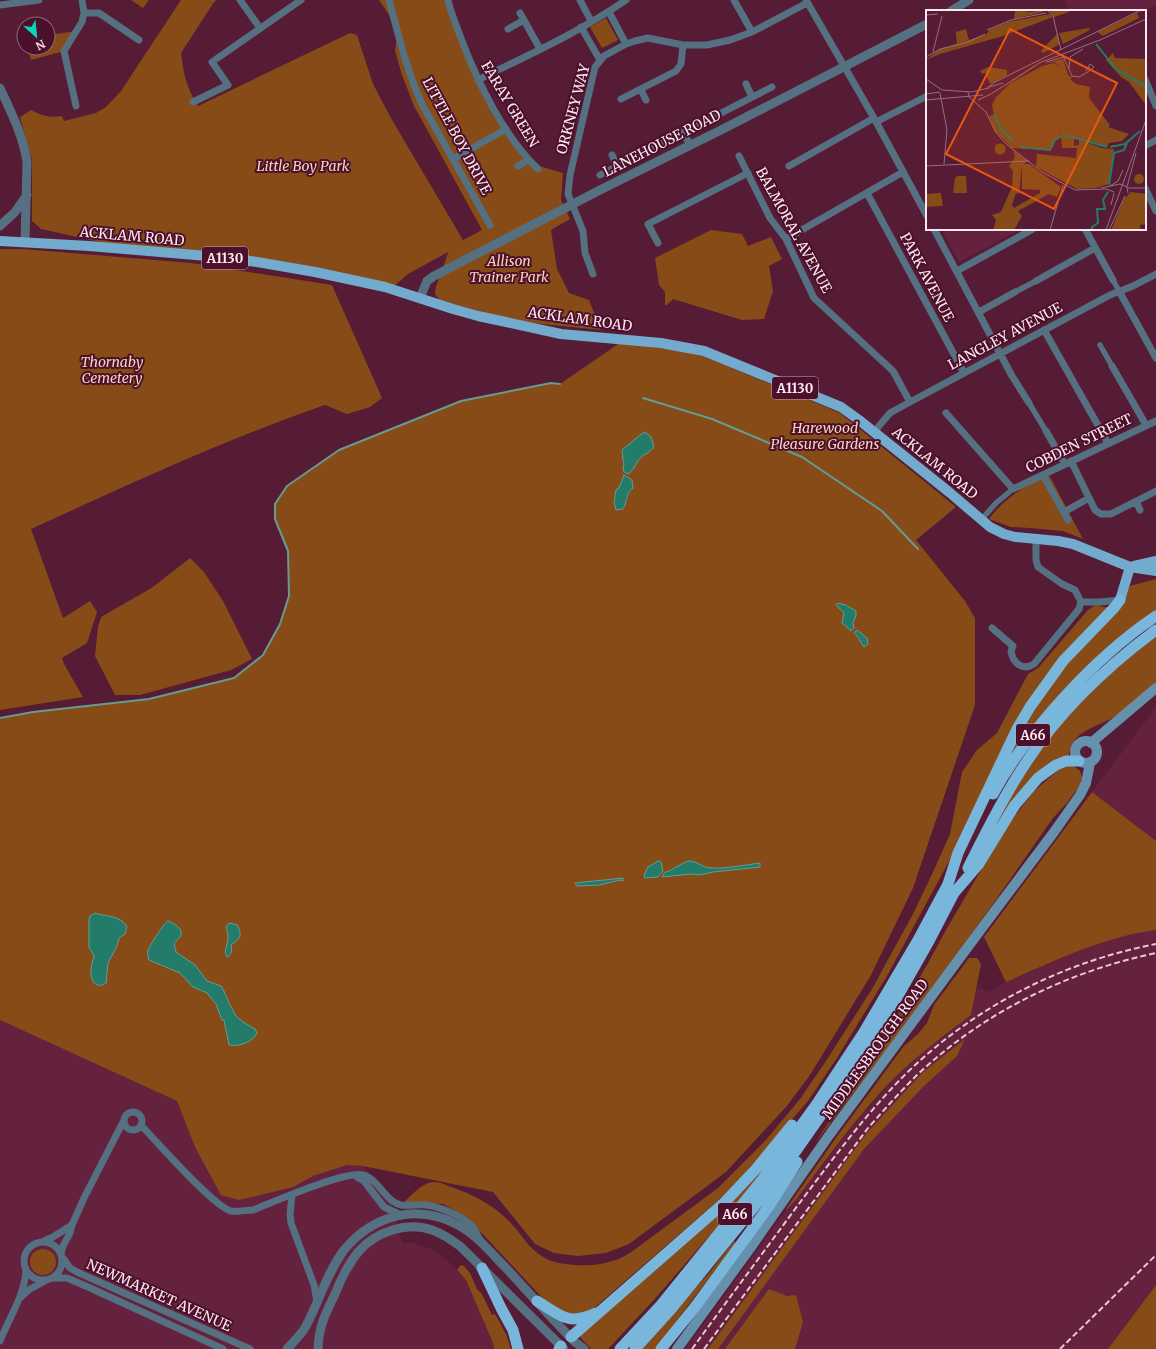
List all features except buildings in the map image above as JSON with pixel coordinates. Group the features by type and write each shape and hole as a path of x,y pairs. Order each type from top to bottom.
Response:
{"highway":[{"path":"948,884 958,853 1014,736 1030,707 1063,661 1120,600"},
{"name":"A66","path":"620,1349 661,1305 762,1180 816,1105 887,994 948,884 1000,783 1039,726 1082,679 1103,659 1156,616"},
{"name":"A66","path":"635,1349 672,1308 772,1185 828,1106 895,1001 930,941 1002,802 1020,771 1040,743 1087,689 1134,646 1156,630"},
{"name":"A66","path":"954,893 978,865 1015,805 1038,778 1056,765 1066,761 1079,761"},
{"name":"A66","path":"575,1343 601,1311 724,1203 756,1169 785,1135 814,1097 839,1070"},
{"path":"662,1349 695,1307 769,1206 814,1136 828,1106"},
{"path":"482,1268 513,1330 518,1349"},
{"name":"A66","path":"537,1301 565,1318 576,1319 587,1317 601,1311"}],"main road":[{"name":"A1130","path":"0,241 25,242"},
{"name":"ACKLAM ROAD","path":"25,242 89,246 257,262 385,287 478,316 561,334 661,343 704,351 841,407 949,492 981,520 990,527 1004,534 1073,544 1130,567 1156,571"},
{"path":"1120,600 1130,567 1156,561"},
{"path":"1090,763 1079,761 1075,755 1078,745 1084,742 1092,743 1156,688"},
{"name":"MIDDLESBROUGH ROAD","path":"677,1349 830,1134 1080,795 1086,783 1090,763 1094,760 1097,754 1096,748 1092,743"}],"street":[{"path":"0,5 39,0"},
{"path":"76,106 64,52 82,22 84,13 82,0"},
{"path":"240,0 260,28"},
{"path":"193,102 228,85 212,62 301,0"},
{"name":"LITTLE BOY DRIVE","path":"389,0 410,76 423,106 453,159 487,212 490,225"},
{"path":"580,0 591,21"},
{"path":"478,80 609,12 626,0"},
{"path":"734,0 752,32"},
{"path":"953,10 969,0"},
{"name":"FARAY GREEN","path":"450,1 456,26 478,80 506,129 528,160 538,169"},
{"path":"806,1 875,120 926,214"},
{"name":"ORKNEY WAY","path":"593,274 584,253 583,231 568,194 568,190 570,175 595,67 600,60 604,56 626,44 648,38 683,45 707,45 730,40 752,32 806,1"},
{"path":"609,12 626,44"},
{"path":"84,13 100,13 139,40"},
{"path":"520,13 540,48"},
{"path":"508,29 524,20"},
{"name":"LANEHOUSE ROAD","path":"420,298 427,281 434,276 926,25"},
{"path":"581,27 600,60"},
{"path":"621,99 676,71 682,64 683,45"},
{"path":"746,84 752,97"},
{"path":"1146,84 1148,95 1156,106"},
{"path":"600,174 772,87"},
{"path":"0,88 20,132 27,162 25,242"},
{"path":"641,90 646,100"},
{"path":"789,166 875,120 926,96"},
{"path":"453,159 506,129"},
{"path":"683,132 690,145"},
{"path":"1146,145 1156,140"},
{"path":"612,156 617,166"},
{"name":"BALMORAL AVENUE","path":"739,156 770,218 786,239 814,298 893,371 910,402"},
{"path":"518,166 528,160"},
{"path":"786,239 903,172"},
{"path":"658,243 648,224 748,173"},
{"path":"1146,190 1156,211"},
{"name":"PARK AVENUE","path":"868,193 964,373"},
{"path":"0,226 15,212 27,195"},
{"path":"935,230 1012,376 1068,462 1095,510 1101,514 1111,514 1156,491"},
{"path":"957,271 1031,230"},
{"path":"1086,230 1156,358"},
{"path":"979,312 1095,248"},
{"name":"LANGLEY AVENUE","path":"874,432 890,413 1044,330 1119,291 1133,286 1156,274"},
{"path":"1044,330 1108,443"},
{"path":"1100,345 1146,425"},
{"path":"946,414 1013,489 996,503 981,520"},
{"name":"COBDEN STREET","path":"1013,489 1156,421"},
{"path":"1043,475 1068,520"},
{"path":"1064,512 1089,498"},
{"path":"1136,501 1140,510"},
{"path":"992,628 1013,646 1011,652 1015,662 1023,667 1029,667 1034,664 1079,610 1081,602 1075,590 1062,584 1038,567 1036,560 1036,539"},
{"path":"1081,602 1120,600"},
{"path":"19,1299 30,1289 49,1279 61,1270 63,1246 70,1233 72,1224 91,1182 113,1142 125,1116 129,1113 136,1112 142,1117 142,1125 151,1136 215,1201 231,1211 253,1210 341,1176 362,1175 368,1177 394,1202 401,1205 426,1205 445,1210 465,1221 472,1227 483,1244"},
{"path":"124,1120 124,1124 130,1130"},
{"path":"113,1142 130,1130 137,1130 142,1125"},
{"path":"354,1175 364,1181 384,1207 401,1215"},
{"path":"292,1194 290,1214 291,1223 314,1285 317,1302"},
{"path":"287,1349 306,1327 343,1252 357,1236 375,1224 385,1219 401,1215 425,1215 450,1221 459,1226 483,1244 575,1343 584,1349"},
{"path":"0,1341 19,1299 25,1276 26,1269 24,1260 26,1253 30,1247 36,1243 53,1237 72,1224"},
{"path":"318,1349 319,1332 322,1322 343,1274 367,1244 382,1234 402,1227 431,1229 450,1239 482,1268 562,1348 575,1343"},
{"path":"42,1242 50,1243 57,1247 62,1256"},
{"name":"NEWMARKET AVENUE","path":"62,1256 70,1268 77,1272 250,1349"},
{"path":"26,1269 32,1277 38,1280 49,1279"},
{"name":"NEWMARKET AVENUE","path":"49,1279 67,1278 222,1349"}],"shaded area":[{"path":"1065,0 1156,0 1156,6 1143,10 1069,10"},
{"path":"942,230 1019,230 959,262"},
{"path":"645,432 651,437 654,446 650,451 642,456 629,474 624,472 622,450"},
{"path":"624,475 632,480 633,488 630,490 623,509 616,510 614,502 616,490 619,488"},
{"path":"838,603 846,605 856,611 853,623 854,628 851,631 842,623 844,613 836,605"},
{"path":"857,630 867,638 868,644 864,647 854,633"},
{"path":"1156,707 1156,841 1092,792"},
{"path":"658,861 661,862 663,871 658,877 645,878 644,875 648,867"},
{"path":"689,861 710,868 760,863 760,867 699,875 691,874 662,877 665,872"},
{"path":"623,878 623,881 620,880 599,885 577,886 575,883"},
{"path":"95,913 117,918 127,927 125,934 119,938 117,946 108,963 106,983 102,985 97,985 94,983 91,974 94,956 89,947 89,920 90,916"},
{"path":"168,921 181,930 180,937 174,943 176,952 195,965 207,981 221,986 236,1016 255,1029 257,1033 252,1039 245,1043 229,1045 224,1020 222,1020 216,1004 207,993 193,987 180,973 149,960 149,948 160,930"},
{"path":"229,923 237,925 240,936 237,941 231,945 232,949 230,955 227,957 226,950 228,937 226,927"},
{"path":"1156,930 1156,1285 1108,1349 685,1349 786,1210 795,1201 858,1119 893,1080 922,1052 971,1015 977,987 990,992 1006,982 1074,952 1137,932"},
{"path":"0,1020 177,1101 195,1147 293,1187 313,1176 347,1165 363,1166 390,1198 402,1243 412,1243 431,1249 446,1259 466,1280 493,1343 494,1349 0,1349"}],"green space":[{"path":"131,0 149,0 143,8"},
{"path":"181,0 217,0 214,2 181,53 186,80 198,106 350,33 357,35 373,84 392,120 463,240 482,230 414,106 402,75 395,51 397,37 391,18 379,0 448,0 478,80 529,163 563,173 561,200 570,219 551,230 557,269 569,293 589,300 601,330 522,322 444,302 436,296 435,290 448,252 408,274 391,289 342,275 100,242 41,229 32,221 32,160 20,117 31,110 46,116 62,116 64,121 96,113 106,107 121,91"},
{"path":"606,18 618,40 602,48 590,27"},
{"path":"77,31 64,51 56,53 56,34"},
{"path":"30,56 46,56 31,60"},
{"path":"711,230 742,234 748,246 771,237 782,259 769,266 773,291 764,319 742,320 673,299 665,305 665,292 659,285 655,258"},
{"name":"Thornaby Cemetery","path":"0,249 23,249 191,263 332,285 382,398 370,407 347,414 325,405 287,419 213,448 31,529 63,618 90,601 97,612 87,643 62,658 83,697 0,710"},
{"name":"Harewood Pleasure Gardens","path":"621,342 657,346 703,356 840,413 956,507 916,540 965,601 975,618 975,705 913,888 871,975 810,1075 786,1107 726,1172 629,1244 606,1253 578,1256 554,1253 535,1244 493,1192 363,1166 347,1165 313,1176 293,1187 239,1200 221,1195 195,1147 177,1101 0,1020 0,718 33,712 149,699 234,678 263,655 280,624 289,596 288,551 275,519 275,504 287,486 339,450 461,401 551,383 560,384"},
{"path":"1048,473 1083,539 1063,531 1011,527 989,519 1008,499"},
{"path":"190,558 204,572 223,601 252,659 231,670 140,695 115,695 95,656 98,627 101,617 153,587"},
{"path":"1156,579 1156,611 1008,761 1028,719 1058,674 1123,603 1130,586"},
{"path":"1095,605 1110,608 1054,667 887,976 837,1058 808,1101 729,1191 593,1309 572,1316 550,1306 478,1229 457,1212 443,1204 404,1202 425,1184 438,1182 467,1193 496,1210 509,1221 539,1255 558,1263 591,1265 612,1261 630,1253 718,1188 765,1141 800,1099 826,1061 872,989 913,914 933,872 950,834 962,772 977,750 997,733 1028,674 1038,668 1088,610"},
{"path":"1156,635 1156,684 1117,715 1080,735 1070,748 1069,757 1057,762 1000,821 998,819 1023,774 1064,720 1094,687"},
{"path":"1063,766 1074,766 1080,771 1082,777 1081,784 1067,803 1053,818 993,904 886,1050 816,1142 893,1022 1005,829 1033,792"},
{"path":"1092,792 1156,841 1156,930 1136,933 1098,944 1006,982 984,937"},
{"path":"969,958 977,958 981,964 971,1015 924,1052 890,1082 847,1132 795,1201 786,1209 838,1135 904,1046 918,1034 927,1023 934,1005"},
{"path":"965,1039 957,1056 923,1087 864,1149 718,1349 708,1349 866,1134 922,1073"},
{"path":"760,1170 762,1171 718,1226 652,1302 608,1349 591,1349 578,1335"},
{"path":"734,1241 736,1243 655,1349 639,1349 709,1273"},
{"path":"43,1249 52,1253 56,1262 52,1271 43,1275 34,1271 30,1262 34,1253"},
{"path":"461,1265 464,1266 470,1273 477,1289 482,1294 492,1315 495,1314 506,1334 511,1349 494,1349 493,1343 466,1280 457,1270"},
{"path":"1156,1285 1156,1349 1108,1349"},
{"path":"769,1289 787,1296 796,1295 803,1322 795,1349 725,1349"}],"waterway":[{"path":"0,718 33,712 149,699 234,678 263,655 280,624 289,596 288,551 275,519 275,504 287,486 339,450 461,401 551,383 560,384"},
{"path":"643,398 712,419 802,457 882,511 918,549"}],"railway":[{"path":"692,1349 844,1144 881,1100 921,1059 951,1035 1014,994 1083,964 1156,944"},
{"path":"704,1349 868,1128 916,1076 942,1053 997,1014 1027,998 1090,971 1156,953"},
{"path":"1060,1349 1156,1255"}],"park label":[{"name":"Little Boy Park","path":"303,166"},
{"name":"Allison Trainer Park","path":"509,270"}]}
